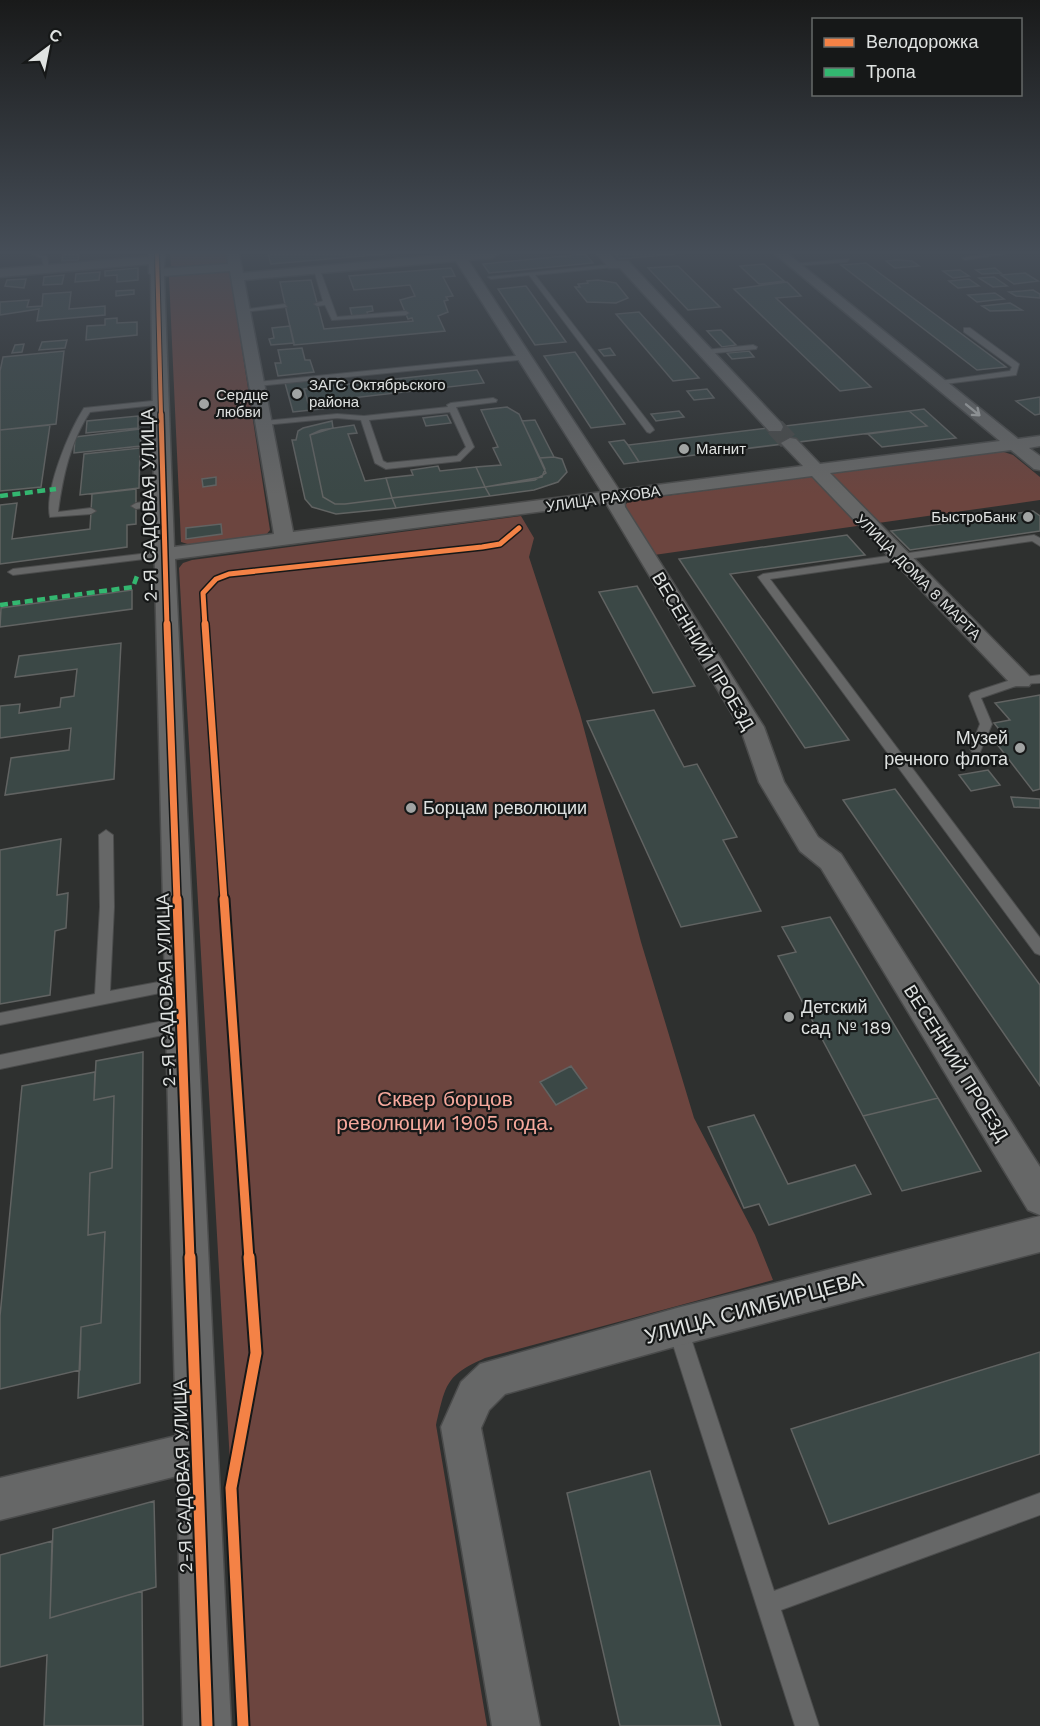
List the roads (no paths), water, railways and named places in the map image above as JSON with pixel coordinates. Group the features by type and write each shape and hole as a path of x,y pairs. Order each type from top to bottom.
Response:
{"street":[{"name":"2-Я САДОВАЯ УЛИЦА","path":"160,335 207,1726"},
{"path":"248,335 285,540"},
{"name":"ВЕСЕННИЙ ПРОЕЗД","path":"513,335 525,357 615,498 616,507 752,727 772,782 809,844 831,861 1040,1198"},
{"path":"689,335 775,427"},
{"path":"881,335 1040,465"},
{"name":"УЛИЦА РАХОВА","path":"166,554 615,498 1040,441"},
{"name":"УЛИЦА ДОМА 8 МАРТА","path":"790,443 898,557 1031,680"},
{"name":"УЛИЦА СИМБИРЦЕВА","path":"516,1726 461,1427 475,1396 494,1378 677,1327 1040,1234"},
{"path":"0,1499 197,1451"}],"lane":[{"path":"577,335 650,430"},
{"path":"940,383 1013,373 1016,366 973,335"},
{"path":"705,352 753,347"},
{"path":"257,384 525,357"},
{"path":"364,418 379,463 386,466 460,458 470,447 451,405 493,400"},
{"path":"91,511 52,515 57,485 73,429 87,410 162,402"},
{"path":"264,423 337,416 364,418 453,410"},
{"path":"136,506 164,502"},
{"path":"1040,543 1034,537 763,577 1040,949"},
{"path":"13,572 166,554"},
{"path":"976,749 986,724 975,696 1031,680"},
{"path":"102,998 107,907 106,835"},
{"path":"0,1019 180,984"},
{"path":"0,1062 182,1024"},
{"path":"677,1327 807,1726"},
{"path":"768,1604 1040,1504"}],"tunnel":[{"path":"775,427 790,443"}],"place":[{"name":"ЗАГС Октябрьского района","path":"297,394"},
{"name":"Сердце любви","path":"204,404"},
{"name":"Магнит","path":"684,449"},
{"name":"БыстроБанк","path":"1028,517"},
{"name":"Музей речного флота","path":"1020,748"},
{"name":"Борцам революции","path":"411,808"},
{"name":"Детский сад № 189","path":"789,1017"}],"park label":[{"name":"Сквер борцов революции 1905 года.","path":"445,1111"}]}
